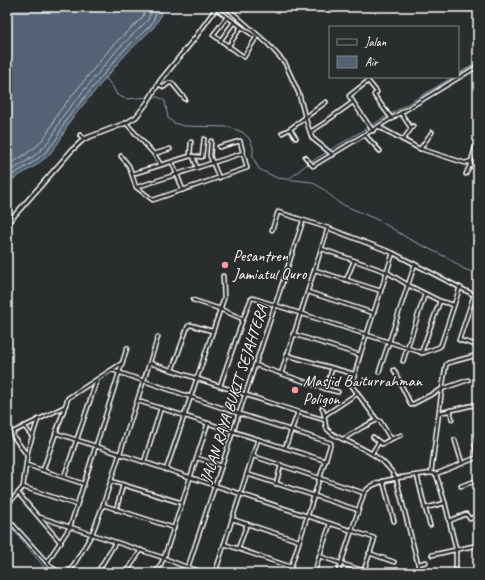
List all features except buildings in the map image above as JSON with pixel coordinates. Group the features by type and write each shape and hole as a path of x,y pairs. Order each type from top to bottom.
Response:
{"street":[{"path":"226,7 267,43 285,63 299,94 313,139 331,154"},
{"path":"7,224 72,150 84,139 126,123 136,117 147,103 158,84 217,8 256,38 244,57 213,37 227,17"},
{"path":"220,41 234,22"},
{"path":"228,47 242,28"},
{"path":"459,78 478,66"},
{"path":"305,157 313,166 458,78"},
{"path":"372,130 349,95 368,81 377,92 374,95 391,118"},
{"path":"158,84 164,87 169,83 172,83 185,99"},
{"path":"282,133 290,129 326,102"},
{"path":"310,132 353,102"},
{"path":"401,113 412,127 403,140"},
{"path":"126,123 154,154 161,165"},
{"path":"379,127 421,149 464,163 471,161"},
{"path":"290,129 296,138"},
{"path":"421,149 432,132"},
{"path":"80,135 84,139"},
{"path":"365,135 380,151"},
{"path":"466,174 478,138"},
{"path":"132,174 192,156 203,156 204,139"},
{"path":"211,141 210,156 219,178"},
{"path":"121,156 128,164 136,187 152,200 247,168 241,142 239,141 219,147"},
{"path":"191,142 192,156 197,168"},
{"path":"154,154 170,149"},
{"path":"136,187 178,175 243,153"},
{"path":"172,162 183,190"},
{"path":"470,165 478,169"},
{"path":"272,230 278,212 328,228 393,253 478,297"},
{"name":"JALAN RAYA BUKIT SEJAHTERA","path":"186,573 189,568 303,221"},
{"path":"281,374 328,228"},
{"path":"322,250 387,272 425,294 454,306"},
{"path":"353,381 366,335 393,253"},
{"path":"346,280 354,261"},
{"path":"379,372 415,264"},
{"path":"315,270 381,291"},
{"path":"166,470 224,298 223,276"},
{"path":"220,386 243,319 252,298 421,353 440,346 460,287"},
{"path":"308,292 373,313"},
{"path":"402,361 425,294"},
{"path":"474,295 459,340 476,345"},
{"path":"193,300 243,319"},
{"path":"421,353 440,301"},
{"path":"172,370 188,326 190,325 212,331"},
{"path":"478,331 476,345 476,349 478,351"},
{"path":"293,334 360,355"},
{"path":"69,573 92,534 103,506 158,337"},
{"path":"47,562 70,527 127,348"},
{"path":"286,355 354,374"},
{"path":"431,473 438,412 447,364 474,356 476,357 476,360"},
{"path":"43,470 64,407 69,397 123,363"},
{"path":"150,363 326,420"},
{"path":"256,366 338,392"},
{"path":"326,389 332,369"},
{"path":"112,370 331,444 288,573"},
{"path":"394,370 411,405 442,389 468,380"},
{"path":"64,477 97,379"},
{"path":"352,386 377,420 380,421 391,439"},
{"path":"326,415 358,393"},
{"path":"138,400 326,461"},
{"path":"438,412 478,404"},
{"path":"27,455 13,434 14,431 64,407"},
{"path":"144,462 161,408"},
{"path":"322,408 326,415 326,427 328,431 343,440 372,453 390,468 396,478 420,573"},
{"path":"450,410 452,420"},
{"path":"286,448 298,412"},
{"path":"7,505 22,487 27,465 27,455 38,419"},
{"path":"343,440 377,420"},
{"path":"156,573 164,558 208,423"},
{"path":"24,426 32,436"},
{"path":"56,433 352,530 374,539 363,572"},
{"path":"373,437 379,442 384,443 401,435"},
{"path":"215,573 258,440"},
{"path":"455,440 462,463"},
{"path":"372,453 379,442"},
{"path":"338,573 358,510 367,488 383,481 396,478 431,473 436,474 478,457 475,445 478,443"},
{"path":"253,456 364,493"},
{"path":"197,458 222,466"},
{"path":"27,465 84,484"},
{"path":"276,484 280,465"},
{"path":"247,474 358,510"},
{"path":"436,474 445,503 456,549 456,573"},
{"path":"417,475 430,525"},
{"path":"461,486 478,480"},
{"path":"111,481 182,503"},
{"path":"383,481 394,521"},
{"path":"116,510 123,485"},
{"path":"22,487 77,505"},
{"path":"18,493 40,517 60,543"},
{"path":"425,508 445,503"},
{"path":"103,506 174,528"},
{"path":"449,521 466,514 470,519 478,515"},
{"path":"40,517 141,550 205,573"},
{"path":"7,518 54,570 61,573"},
{"path":"232,519 299,541"},
{"path":"238,549 247,524"},
{"path":"314,573 330,524"},
{"path":"97,573 116,543"},
{"path":"224,544 291,567"},
{"path":"432,555 478,545"},
{"path":"126,573 141,550"},
{"path":"369,553 394,562"},
{"path":"319,556 342,563 363,572 370,573"},
{"path":"418,564 426,562"}],"water":[{"path":"7,7 163,7 159,19 154,27 125,55 69,122 59,142 48,156 35,166 7,183"}],"waterway":[{"path":"459,73 478,62"},
{"path":"105,77 117,95 126,99 149,97"},
{"path":"330,150 451,78"},
{"path":"152,97 158,97 165,101 168,118 174,123 184,126 229,127 242,132 249,138 253,147 253,158 259,169 277,178 312,182 323,189 339,203 380,221 409,239 448,258 464,269 478,274"},
{"path":"289,179 306,165 327,152"},
{"path":"7,522 49,573"}],"place":[{"name":"Pesantren Jamiatul Quro","path":"225,265"},
{"name":"Masjid Baiturrahman Poligon","path":"295,390"}]}
